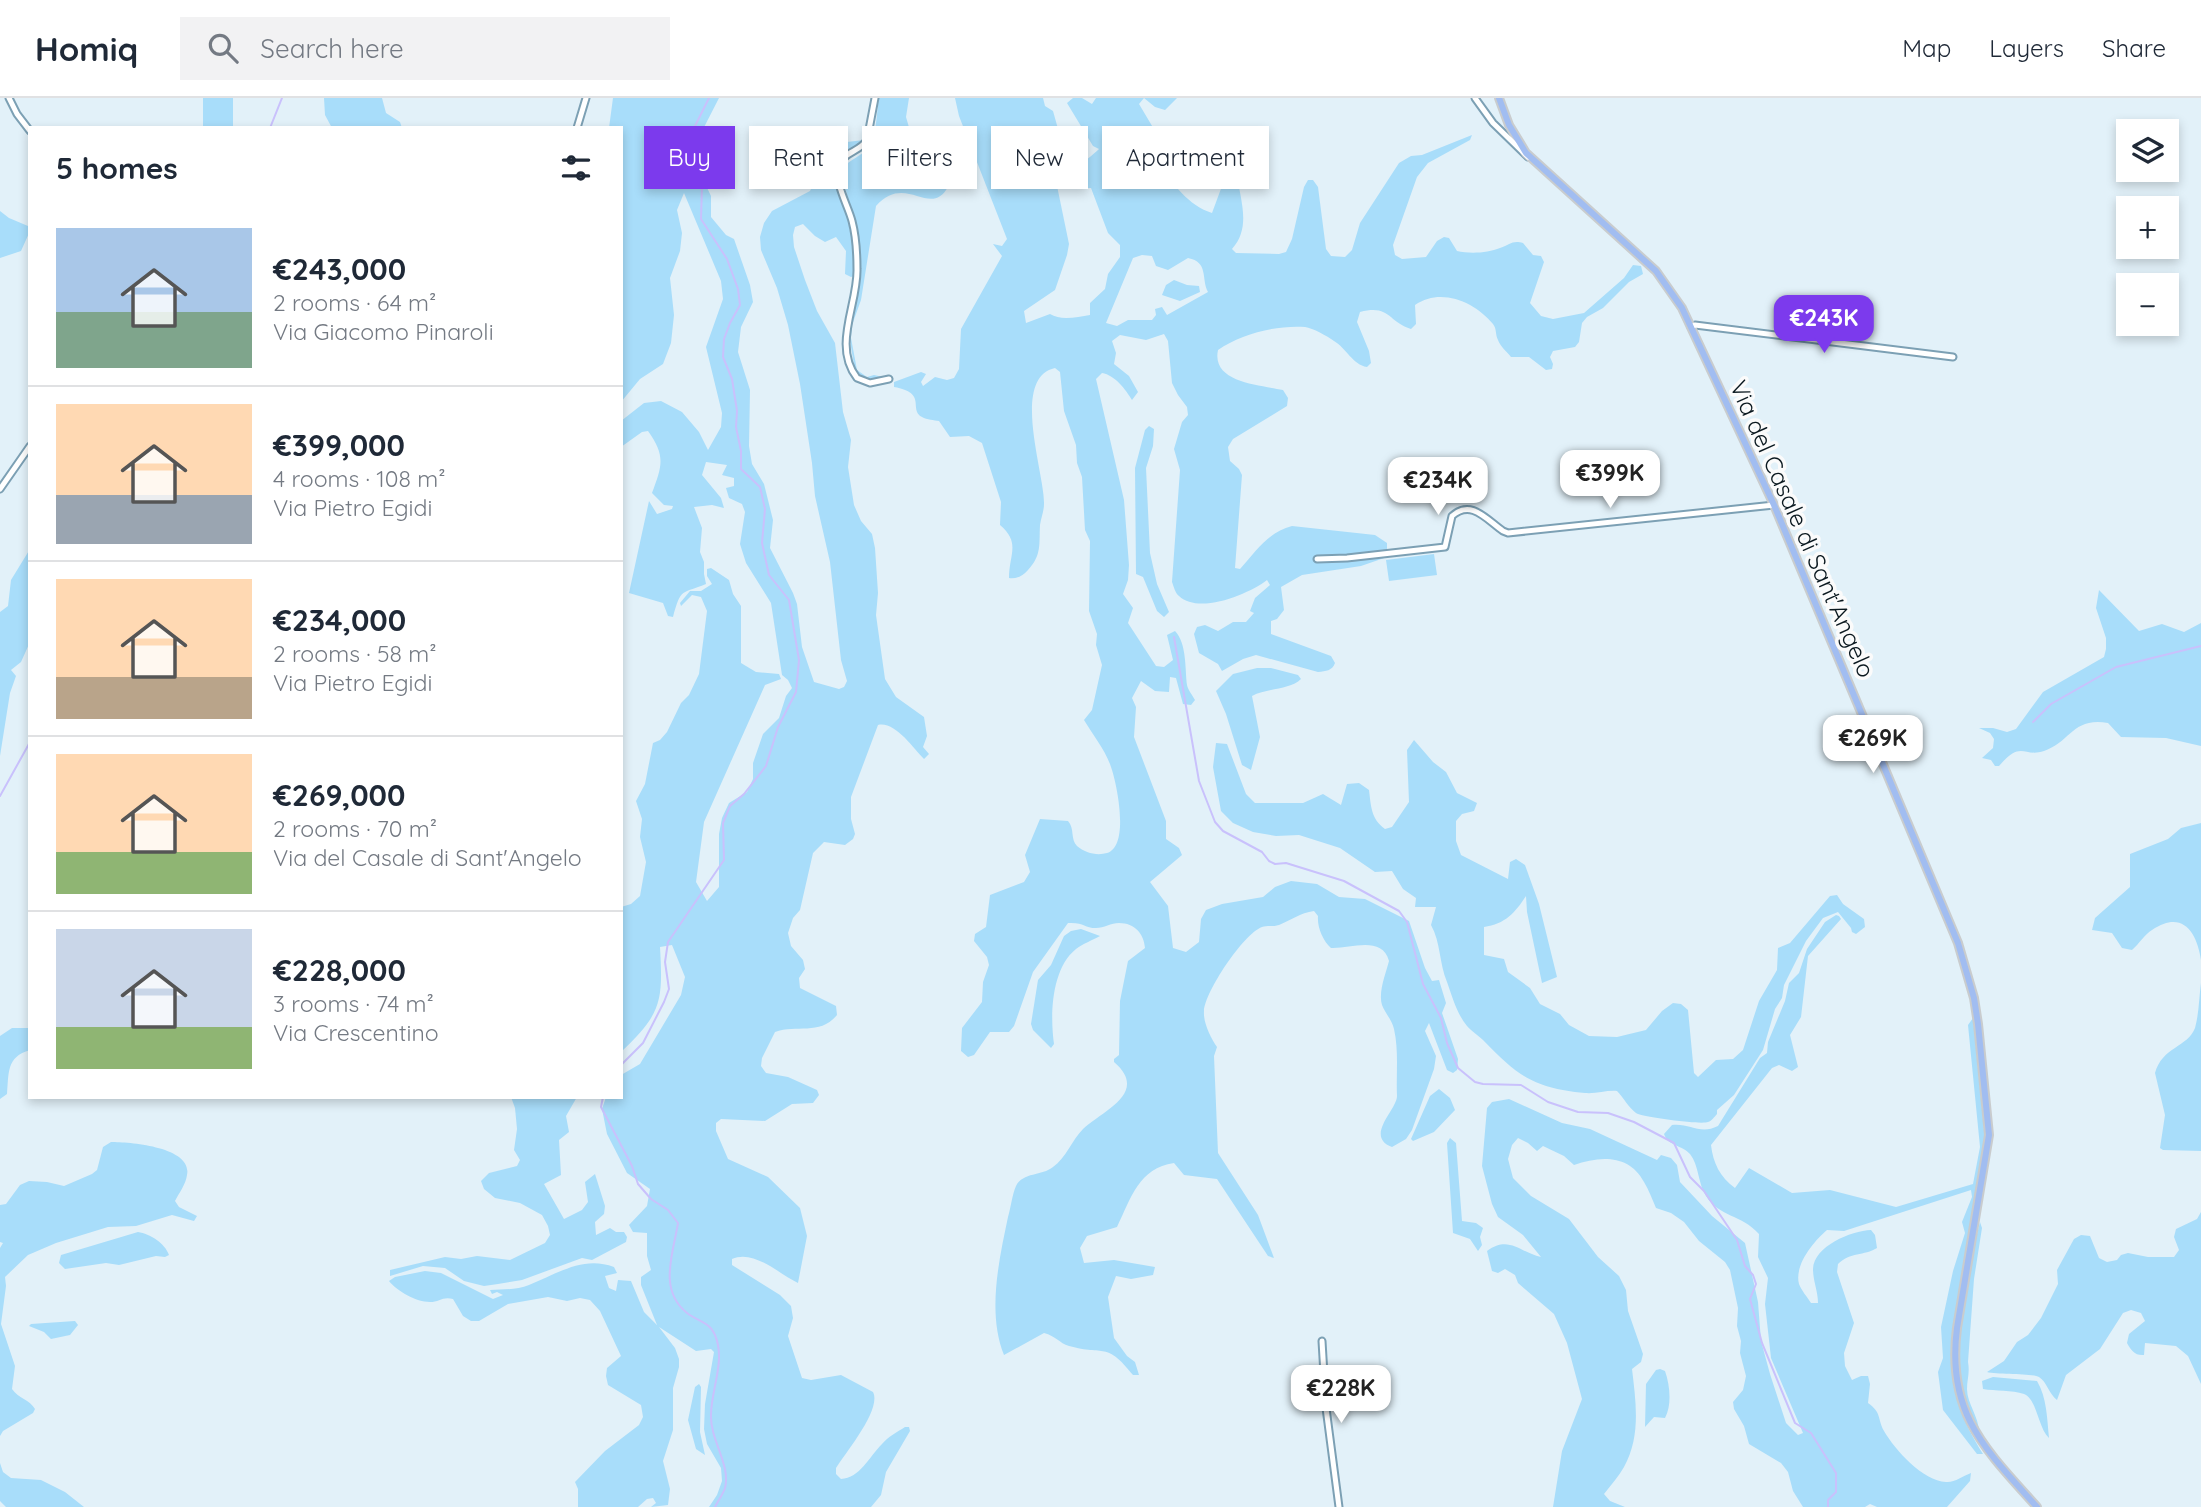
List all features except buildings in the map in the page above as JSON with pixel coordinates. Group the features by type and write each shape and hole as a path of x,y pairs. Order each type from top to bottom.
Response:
{"main road":[{"name":"Via del Casale di Sant'Angelo","path":"1499,98 1515,136 1534,161 1656,271 1677,299 1774,505 1958,943 1969,978 1978,1024 1989,1144 1957,1328 1954,1366 1961,1401 1971,1425 1983,1444 2037,1507"}],"street":[{"path":"9,98 28,128"},
{"path":"578,126 586,98"},
{"path":"875,98 867,140 863,146 845,157 839,167 839,181 852,222 858,270 846,336 850,365 857,378 874,383 889,379"},
{"path":"1475,98 1491,121 1534,161"},
{"path":"1691,327 1953,358"},
{"path":"0,489 28,449"},
{"path":"1317,559 1445,547 1452,516 1468,508 1474,509 1503,531 1511,533 1774,505"},
{"path":"1322,1341 1326,1408 1339,1507"}],"shaded area":[{"path":"203,98 233,98 233,126 203,126"},
{"path":"324,98 382,98 386,113 400,122 401,126 331,126 325,115"},
{"path":"613,98 719,98 705,126 644,126 644,189 708,189 711,196 711,217 726,235 734,239 753,302 741,327 738,352 750,390 749,446 752,464 764,484 773,520 770,548 797,604 802,647 814,682 839,689 844,687 847,681 841,660 830,562 815,496 800,384 788,325 777,288 761,250 760,237 764,223 772,211 811,189 841,189 854,249 854,276 851,277 845,274 846,251 836,237 825,242 803,224 795,227 794,247 805,280 817,311 835,343 843,412 851,440 848,467 854,505 861,521 872,534 875,548 878,593 876,615 885,679 896,697 924,717 927,736 923,747 929,754 924,759 897,731 878,725 851,797 851,819 855,834 853,839 845,845 824,842 813,853 800,910 793,918 788,933 791,946 803,960 805,969 799,978 800,988 836,1006 837,1015 816,1027 775,1032 762,1058 761,1066 766,1073 788,1077 817,1090 819,1095 813,1103 792,1104 765,1121 721,1119 716,1123 716,1131 728,1159 768,1177 800,1208 807,1236 798,1283 749,1257 732,1259 732,1265 780,1295 791,1306 793,1318 788,1336 802,1378 811,1380 841,1375 873,1392 874,1399 868,1419 836,1468 836,1474 841,1479 854,1475 887,1439 909,1427 910,1431 886,1472 881,1495 871,1507 709,1507 722,1481 721,1468 707,1444 704,1429 705,1404 714,1352 711,1349 696,1351 659,1327 675,1348 679,1359 673,1388 673,1430 663,1461 670,1489 668,1505 651,1507 656,1503 653,1498 647,1499 638,1507 578,1507 578,1489 575,1482 605,1451 639,1425 643,1417 641,1405 608,1385 607,1368 621,1356 600,1311 590,1300 580,1298 567,1301 548,1297 508,1304 479,1321 471,1321 463,1316 453,1299 430,1302 419,1300 402,1292 389,1281 395,1277 425,1271 441,1273 493,1299 503,1295 497,1292 492,1294 490,1290 520,1288 570,1267 603,1264 614,1267 617,1273 605,1276 609,1288 616,1291 618,1280 631,1281 644,1312 657,1325 641,1285 641,1277 651,1270 647,1256 647,1233 633,1232 629,1225 647,1206 650,1189 627,1173 607,1134 602,1109 605,1099 623,1099 623,1074 640,1064 681,995 685,977 672,945 660,947 661,981 657,1006 645,1027 623,1050 623,906 631,904 640,896 646,862 640,837 642,819 636,801 645,784 653,743 667,732 699,674 707,611 701,597 692,595 681,606 680,603 690,591 701,591 712,584 707,576 707,569 711,568 729,580 733,594 741,606 741,663 756,672 779,674 781,679 765,685 704,822 696,882 707,901 719,887 719,834 722,818 729,803 747,792 753,779 753,763 763,734 779,718 786,696 792,688 782,675 771,603 746,563 740,544 745,512 742,504 729,498 726,488 734,486 734,478 722,475 727,465 706,462 702,475 721,498 724,508 712,505 694,507 702,528 700,552 706,584 687,591 681,596 673,617 668,616 663,603 629,593 649,501 657,514 672,509 673,506 664,505 652,493 660,461 654,440 648,431 642,432 623,446 623,419 644,403 661,401 682,412 699,432 708,450 721,427 722,413 706,347 723,299 721,281 684,193 677,210 682,233 680,251 670,278 674,315 671,343 663,364 640,379 623,400 623,126 609,126"},
{"path":"879,98 909,98 906,117 909,126 876,126"},
{"path":"955,98 1043,98 1045,106 1053,111 1057,126 991,126 991,189 1058,189 1069,244 1055,290 1024,311 1026,323 1050,314 1064,318 1090,315 1090,303 1105,289 1108,274 1120,257 1120,245 1108,233 1091,188 1088,188 1088,158 1099,149 1093,146 1088,138 1088,126 1081,126 1067,103 1073,98 1082,98 1092,104 1096,98 1144,98 1139,104 1152,126 1102,126 1102,189 1178,189 1195,205 1212,213 1221,189 1239,189 1243,224 1238,241 1232,249 1236,253 1286,252 1292,239 1304,187 1308,180 1313,180 1318,187 1326,249 1331,256 1345,257 1352,250 1360,223 1399,163 1411,156 1422,155 1472,135 1470,140 1428,163 1417,177 1393,245 1395,255 1402,259 1426,257 1437,241 1444,237 1449,238 1457,251 1468,252 1490,251 1514,242 1523,243 1533,255 1541,256 1544,262 1530,303 1541,316 1553,319 1584,313 1624,278 1633,265 1641,266 1643,274 1629,282 1603,308 1587,317 1582,323 1579,342 1575,347 1553,351 1550,357 1552,369 1546,370 1529,357 1511,357 1500,344 1494,326 1486,316 1467,304 1446,297 1436,297 1415,305 1416,324 1411,329 1377,310 1360,312 1357,322 1371,363 1367,367 1358,363 1331,339 1305,327 1259,332 1237,339 1218,350 1218,361 1229,376 1250,384 1283,390 1288,398 1287,406 1233,439 1228,447 1230,461 1242,475 1235,568 1240,569 1269,537 1292,526 1375,535 1387,543 1387,557 1361,566 1302,575 1281,587 1284,610 1277,619 1271,621 1271,634 1331,656 1334,666 1321,672 1256,655 1222,671 1218,664 1199,653 1194,634 1197,627 1205,625 1218,631 1233,622 1246,622 1254,613 1250,611 1255,598 1270,585 1267,580 1237,596 1211,603 1188,601 1176,593 1172,582 1180,470 1174,449 1182,422 1188,415 1187,407 1172,383 1168,341 1164,334 1146,340 1120,335 1112,341 1116,353 1114,364 1129,376 1138,392 1132,400 1111,377 1102,373 1096,379 1124,500 1129,565 1123,594 1133,608 1128,623 1156,666 1164,667 1173,660 1167,635 1175,631 1182,642 1188,687 1195,700 1191,705 1183,704 1176,678 1170,677 1169,692 1155,691 1141,681 1132,698 1136,707 1134,737 1166,821 1166,839 1179,848 1182,855 1150,882 1168,906 1173,948 1186,952 1199,942 1201,919 1206,910 1222,904 1263,897 1275,887 1291,881 1317,884 1339,897 1365,899 1409,921 1425,968 1432,981 1439,980 1446,1003 1442,1013 1458,1059 1457,1070 1453,1073 1447,1070 1429,1023 1425,1031 1436,1056 1434,1069 1412,1130 1406,1139 1392,1147 1384,1142 1381,1136 1381,1130 1397,1096 1396,1037 1381,1000 1389,961 1385,953 1380,948 1364,945 1331,948 1321,934 1318,916 1314,911 1279,925 1262,927 1245,940 1218,978 1206,1002 1204,1016 1217,1047 1214,1056 1218,1153 1258,1215 1274,1258 1268,1256 1217,1179 1184,1175 1174,1163 1152,1171 1132,1195 1117,1227 1087,1236 1080,1248 1084,1263 1114,1260 1155,1267 1153,1275 1131,1279 1116,1276 1108,1297 1114,1338 1135,1362 1139,1375 1133,1375 1110,1354 1069,1346 1044,1333 1004,1355 996,1322 998,1268 1016,1186 1023,1178 1049,1170 1058,1163 1083,1129 1111,1108 1125,1092 1127,1083 1124,1073 1114,1062 1119,1055 1120,1001 1128,961 1145,948 1141,934 1130,925 1116,923 1096,928 1068,923 1033,972 1014,1026 1009,1032 990,1032 974,1055 968,1057 961,1051 962,1028 982,1002 983,982 989,965 987,957 974,941 975,934 986,927 990,895 1024,882 1030,872 1025,855 1040,819 1068,821 1077,846 1095,854 1107,853 1114,848 1120,827 1111,767 1084,720 1092,710 1102,665 1096,645 1097,634 1089,611 1090,541 1085,530 1082,477 1077,463 1076,445 1064,411 1060,372 1055,368 1042,375 1034,389 1033,428 1044,507 1036,559 1024,574 1015,578 1009,578 1012,543 1000,525 1001,502 982,443 969,436 950,437 939,421 926,419 918,414 916,401 911,393 894,387 894,382 921,372 926,374 921,382 923,386 935,377 947,380 954,378 959,369 961,329 1002,256 993,244 1002,246 1007,239 977,162 977,126 963,126","holes":["1152,256 1156,266 1168,270 1188,258 1195,260 1202,267 1208,292 1167,315 1162,307 1155,309 1156,315 1152,320 1128,320 1117,326 1106,323 1133,258"]},
{"path":"1144,98 1177,98 1165,110 1155,107"},
{"path":"862,140 862,145 848,156 848,142"},
{"path":"862,154 862,189 946,189 941,196 933,199 897,193 876,206 861,300 852,325 851,338 857,370 867,377 883,377 874,381 862,379 855,371 848,329 857,291 853,220 846,189 848,189 849,162"},
{"path":"0,211 28,226 28,235 21,251 0,258"},
{"path":"1174,280 1199,286 1200,292 1180,301 1162,295 1166,285"},
{"path":"1149,426 1154,429 1153,446 1146,468 1150,553 1157,584 1169,612 1164,617 1157,611 1143,577 1136,574 1135,468 1145,430"},
{"path":"28,552 28,646 21,662 11,670 16,676 10,693 0,756 0,612 8,606 11,580"},
{"path":"1434,554 1437,575 1389,581 1386,560"},
{"path":"2099,590 2139,631 2162,624 2184,632 2201,623 2201,746 2166,738 2121,737 2108,723 2096,722 2079,727 2044,751 2013,753 1999,766 1982,758 1993,748 1994,739 1990,733 1979,728 2007,732 2016,729 2043,692 2104,657 2106,638 2096,608"},
{"path":"1257,668 1271,668 1298,675 1301,679 1291,685 1252,696 1260,737 1251,770 1242,765 1216,691 1233,674"},
{"path":"1414,740 1433,762 1446,772 1457,793 1477,803 1474,811 1462,814 1456,821 1456,841 1461,855 1508,879 1510,862 1516,859 1525,865 1539,904 1557,977 1542,983 1526,896 1509,917 1484,927 1484,955 1504,959 1508,972 1530,988 1540,1004 1560,1014 1569,1025 1589,1036 1617,1037 1646,1030 1662,1011 1673,1003 1681,1004 1688,1010 1694,1073 1698,1077 1716,1060 1733,1059 1743,1050 1759,1001 1777,970 1778,948 1790,943 1830,896 1837,895 1843,904 1864,919 1865,927 1856,934 1852,932 1838,912 1823,918 1806,941 1784,985 1763,1050 1734,1095 1709,1121 1684,1122 1641,1115 1633,1111 1617,1091 1585,1093 1539,1084 1506,1063 1460,1016 1444,975 1437,939 1431,925 1436,907 1415,907 1416,898 1403,889 1392,871 1375,872 1340,848 1299,835 1276,836 1253,832 1233,823 1221,811 1213,767 1216,743 1227,744 1246,794 1255,803 1303,803 1323,794 1341,805 1347,784 1359,783 1369,790 1372,812 1377,821 1385,829 1392,827 1409,802 1407,750"},
{"path":"2201,823 2201,960 2192,933 2180,923 2163,924 2152,930 2132,950 2122,948 2112,933 2092,930 2095,918 2130,887 2130,854 2168,839 2181,828"},
{"path":"1836,915 1841,919 1808,956 1801,1017 1790,1035 1798,1067 1792,1071 1779,1065 1772,1068 1711,1145 1713,1158 1721,1174 1735,1188 1749,1168 1792,1193 1830,1190 1896,1207 1973,1184 1980,1147 1968,1025 1973,1018 1985,1140 1951,1354 1953,1382 1959,1406 1983,1454 1977,1454 1943,1410 1938,1372 1943,1358 1941,1327 1953,1271 1965,1233 1962,1222 1972,1197 1971,1190 1844,1231 1827,1230 1806,1254 1798,1277 1800,1286 1811,1303 1818,1303 1813,1269 1820,1253 1835,1241 1871,1230 1875,1235 1877,1248 1847,1258 1838,1264 1837,1272 1854,1323 1844,1353 1845,1366 1852,1380 1868,1376 1868,1403 1877,1413 1889,1439 1910,1463 1937,1480 1952,1481 1971,1473 1970,1481 1947,1507 1877,1507 1870,1504 1865,1507 1803,1507 1793,1491 1788,1472 1781,1463 1749,1444 1744,1426 1734,1409 1733,1402 1743,1390 1746,1376 1740,1353 1738,1308 1730,1270 1725,1262 1699,1241 1684,1222 1671,1213 1656,1208 1644,1182 1630,1166 1604,1159 1574,1165 1564,1156 1543,1146 1537,1151 1518,1138 1512,1145 1508,1159 1513,1178 1531,1196 1569,1219 1598,1257 1619,1276 1626,1290 1628,1311 1643,1354 1641,1362 1632,1369 1636,1419 1633,1443 1624,1467 1604,1494 1610,1501 1625,1507 1553,1507 1562,1451 1582,1399 1567,1343 1554,1314 1518,1283 1515,1275 1505,1269 1498,1273 1492,1271 1487,1251 1502,1244 1541,1257 1523,1235 1498,1217 1492,1204 1482,1166 1487,1108 1492,1102 1509,1099 1562,1123 1590,1129 1657,1160 1661,1155 1671,1158 1677,1165 1680,1182 1712,1216 1745,1243 1758,1302 1761,1341 1770,1374 1786,1423 1798,1435 1803,1433 1771,1358 1765,1304 1768,1278 1758,1257 1759,1234 1711,1203 1703,1191 1690,1154 1669,1141 1664,1134 1672,1125 1700,1129 1718,1126 1760,1058 1767,1053 1768,1042 1785,1001 1789,983 1799,973 1807,949 1825,922"},
{"path":"1081,929 1100,936 1076,949 1061,968 1054,993 1054,1044 1051,1048 1033,1030 1031,1024 1038,980 1051,965 1064,936"},
{"path":"2201,983 2201,1151 2163,1150 2160,1148 2165,1115 2155,1073 2163,1058 2192,1034"},
{"path":"12,1028 28,1028 28,1051 13,1061 7,1094 0,1099 0,1036"},
{"path":"1439,1089 1450,1098 1455,1110 1434,1132 1413,1141 1411,1139 1430,1096"},
{"path":"512,1099 576,1099 566,1116 569,1132 559,1140 561,1175 544,1184 564,1219 582,1210 588,1202 585,1182 595,1174 605,1206 604,1214 595,1222 596,1235 610,1228 616,1232 624,1232 626,1242 592,1260 582,1258 522,1280 498,1284 484,1286 464,1281 445,1268 423,1266 390,1276 390,1270 445,1257 461,1259 477,1256 510,1260 545,1243 550,1235 542,1215 520,1203 495,1198 484,1189 481,1181 489,1173 517,1166 520,1160 514,1150 517,1129"},
{"path":"1450,1138 1456,1143 1462,1221 1476,1223 1483,1228 1480,1237 1482,1245 1478,1251 1470,1239 1453,1233 1447,1143"},
{"path":"111,1142 158,1148 180,1158 186,1166 187,1175 175,1201 179,1207 197,1216 194,1221 172,1215 136,1226 108,1227 56,1243 28,1255 5,1277 1,1324 15,1366 12,1389 35,1409 33,1413 3,1431 0,1436 0,1248 3,1243 0,1242 0,1205 6,1204 20,1185 29,1181 64,1186 92,1174 97,1170 103,1147"},
{"path":"2201,1212 2201,1384 2188,1356 2176,1346 2145,1343 2144,1355 2138,1355 2132,1350 2127,1343 2129,1334 2145,1321 2141,1313 2131,1310 2123,1313 2100,1349 2066,1375 2057,1400 2039,1377 1987,1372 2004,1361 2017,1342 2028,1335 2041,1318 2058,1284 2057,1270 2074,1239 2081,1235 2090,1236 2099,1258 2107,1262 2117,1260 2128,1253 2148,1257 2174,1257 2179,1250 2174,1237 2176,1229 2197,1219"},
{"path":"1980,1222 1982,1228 1974,1279 1967,1389 1978,1422 1979,1434 1966,1406 1957,1374 1956,1350"},
{"path":"138,1232 156,1240 169,1255 119,1265 106,1263 65,1269 59,1263 61,1255"},
{"path":"75,1321 78,1325 70,1335 51,1339 44,1332 29,1326 31,1324"},
{"path":"1656,1370 1665,1371 1668,1382 1670,1395 1667,1413 1665,1418 1654,1417 1645,1427 1646,1384"},
{"path":"1993,1377 2037,1381 2045,1401 2049,1438 2042,1428 2035,1407 2024,1394 1983,1389 1982,1381"},
{"path":"699,1384 700,1432 705,1455 696,1449 688,1420 695,1387"},
{"path":"0,1463 3,1472 11,1478 41,1480 65,1492 84,1507 6,1507 0,1501"}],"waterway":[{"path":"271,126 282,98"},
{"path":"623,1063 643,1043 664,1002 669,989 665,962 668,942 724,860 723,823 730,806 744,794 766,766 778,727 796,692 799,660 789,600 769,575 762,543 765,509 760,487 741,469 732,379 723,357 724,339 740,305 738,289 727,259 701,219 702,186 689,161 694,128 709,98"},
{"path":"1174,637 1199,781 1215,822 1223,831 1262,852 1275,864 1286,863 1344,881 1399,911 1407,922 1423,984 1441,1018 1447,1043 1458,1068 1475,1082 1521,1085 1548,1102 1578,1112 1608,1113 1634,1122 1674,1143 1690,1177 1704,1191 1737,1240 1745,1266 1753,1275 1756,1284 1750,1299 1762,1343 1795,1423 1811,1433 1836,1473 1836,1492 1828,1500 1828,1507"},
{"path":"2033,722 2051,704 2116,667 2201,646"},
{"path":"0,796 28,746"},
{"path":"603,1099 601,1107 632,1166 638,1184 651,1199 668,1210 678,1223 670,1271 673,1294 687,1313 710,1327 718,1345 719,1365 711,1415 726,1479 724,1490 715,1507"}]}
